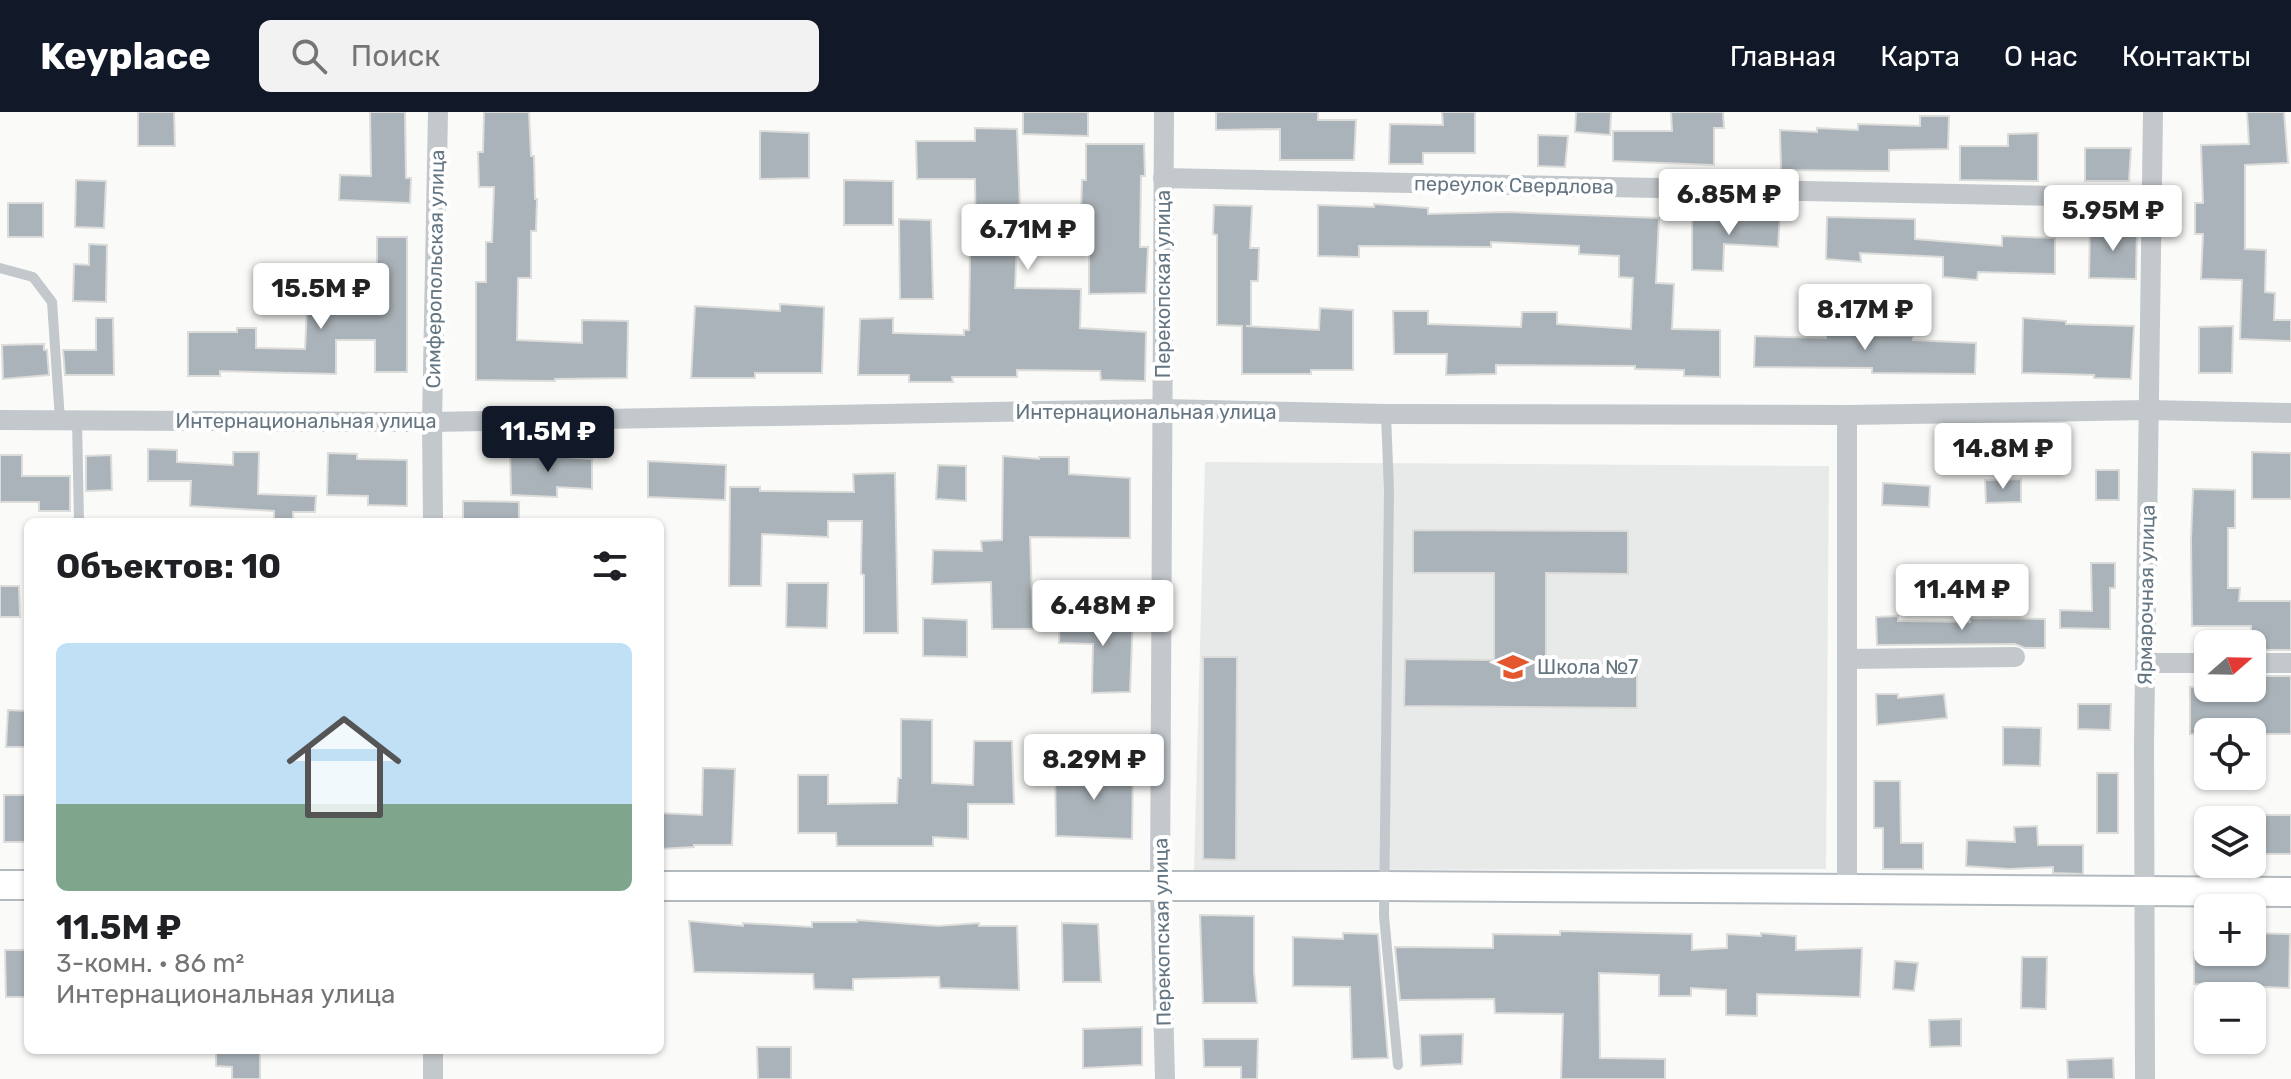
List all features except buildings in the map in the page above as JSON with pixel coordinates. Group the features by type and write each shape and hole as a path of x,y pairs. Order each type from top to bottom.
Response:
{"main road":[{"path":"0,885 24,885"},
{"path":"664,886 1384,886 2291,892"}],"street":[{"name":"Симферопольская улица","path":"433,518 438,112"},
{"name":"Перекопская улица","path":"1164,112 1160,887 1165,1079"},
{"name":"Ярмарочная улица","path":"2145,1079 2145,663 2153,112"},
{"name":"переулок Свердлова","path":"1163,178 2152,198"},
{"name":"Интернациональная улица","path":"0,420 432,422 1163,409 1386,414 1847,415 2148,410 2291,413"},
{"path":"1847,415 1847,890"},
{"path":"1847,659 2015,657"},
{"path":"2145,663 2194,663"},
{"path":"2266,663 2291,663"},
{"path":"433,1054 433,1079"}],"lane":[{"path":"0,268 33,277 52,302 79,518"},
{"path":"1386,414 1389,491 1384,916 1398,1065"}],"shaded area":[{"name":"Школа №7","path":"1205,462 1829,466 1826,869 1194,870"}],"place":[{"name":"Школа №7","path":"1513,667"}]}
